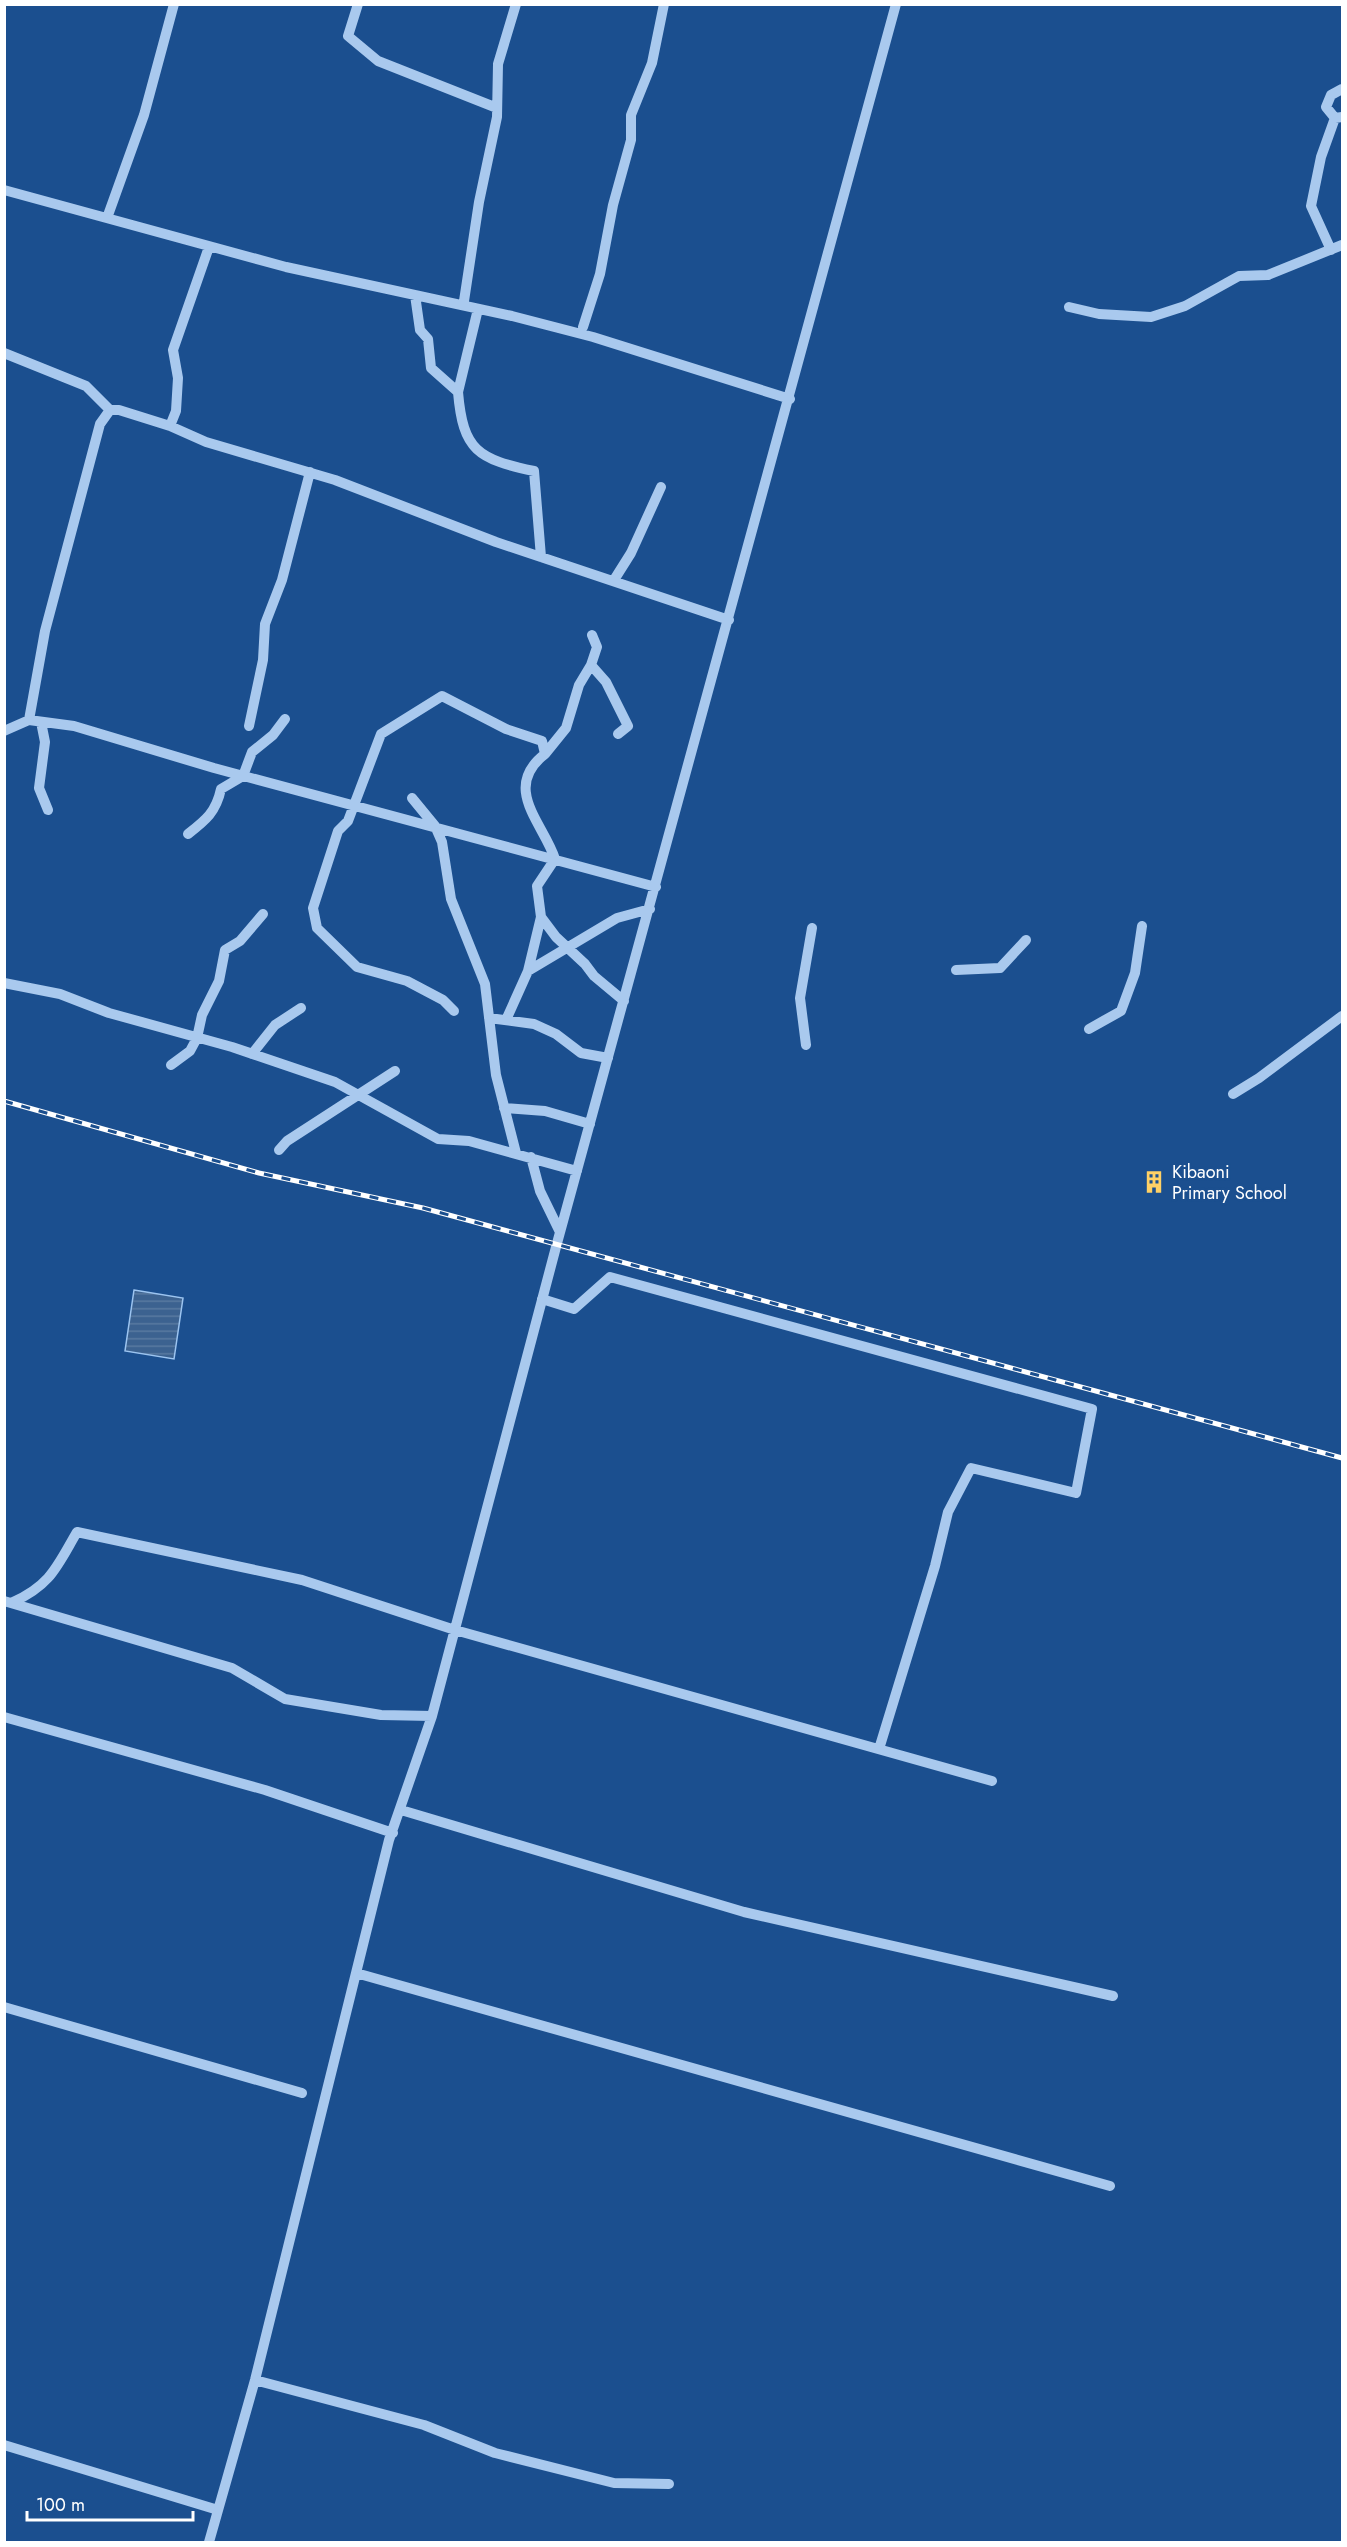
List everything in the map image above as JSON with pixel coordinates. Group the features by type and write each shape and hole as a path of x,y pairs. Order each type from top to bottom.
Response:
{"street":[{"path":"107,218 144,116 174,4"},
{"path":"358,4 348,36 378,61 497,108"},
{"path":"464,300 479,202 494,138 498,64 516,4"},
{"path":"583,327 600,274 613,206 631,140 631,115 652,63 664,4"},
{"path":"209,2542 255,2380 389,1840 432,1716 542,1299 790,399 896,4"},
{"path":"1330,250 1311,206 1322,157 1339,118 1326,107 1331,95 1342,89"},
{"path":"4,190 209,247 593,338 790,399"},
{"path":"1069,307 1099,314 1151,317 1185,306 1239,276 1268,275 1342,245"},
{"path":"170,426 176,411 178,378 173,350 209,247"},
{"path":"416,295 420,330 428,339 431,368 458,392"},
{"path":"478,309 458,392 463,433 478,450 498,463 534,471 541,557"},
{"path":"4,353 86,386 110,410 119,410 170,426 206,442 310,472 541,557 729,620"},
{"path":"29,720 45,631 100,424 110,410"},
{"path":"249,726 263,660 265,624 282,580 310,472"},
{"path":"614,580 631,553 661,487"},
{"path":"555,859 550,842 531,815 525,793 531,772 566,728 579,685 591,665 597,647 592,635"},
{"path":"591,665 606,682 628,726 618,734"},
{"path":"454,1011 442,1000 407,981 357,967 317,928 313,908 338,831 348,821 381,734 442,696 507,729 542,741 545,754"},
{"path":"188,834 210,817 221,789 243,776 252,752 273,735 285,719"},
{"path":"4,731 29,720 74,726 243,776 656,887"},
{"path":"41,722 45,742 39,788 48,810"},
{"path":"412,798 435,826 442,842 451,899 484,984 496,1075 516,1153"},
{"path":"506,1020 528,971 541,917 537,886 555,859"},
{"path":"528,971 617,918 650,909"},
{"path":"171,1065 190,1051 197,1038 202,1015 219,981 225,950 240,941 263,914"},
{"path":"541,917 567,949 624,1001"},
{"path":"1089,1029 1120,1011 1135,973 1142,926"},
{"path":"806,1045 800,998 812,928"},
{"path":"956,970 1000,968 1026,940"},
{"path":"4,983 60,994 109,1013 252,1054 335,1082 438,1139 469,1141 577,1171"},
{"path":"252,1054 275,1025 301,1008"},
{"path":"1233,1094 1259,1078 1342,1016"},
{"path":"489,1018 534,1023 556,1034 581,1053 608,1058"},
{"path":"279,1150 287,1142 357,1094 395,1071"},
{"path":"504,1108 545,1111 590,1124"},
{"path":"531,1157 540,1191 560,1233"},
{"path":"542,1299 574,1309 610,1276 1092,1409 1076,1493 971,1468 948,1512 936,1566 879,1749"},
{"path":"9,1602 35,1592 50,1577 77,1532 302,1580 455,1630 992,1781"},
{"path":"9,1602 232,1668 285,1699 381,1715 432,1716"},
{"path":"4,1717 265,1790 393,1833"},
{"path":"401,1810 744,1912 1113,1996"},
{"path":"356,1973 1110,2186"},
{"path":"4,2007 302,2093"},
{"path":"255,2380 424,2425 495,2453 614,2483 669,2484"},
{"path":"4,2445 218,2510"}],"water":[{"path":"134,1290 183,1298 174,1359 125,1351"}],"railway":[{"path":"4,1101 259,1173 423,1208 1342,1458"}],"place":[{"name":"Kibaoni Primary School","path":"1154,1182"}]}
